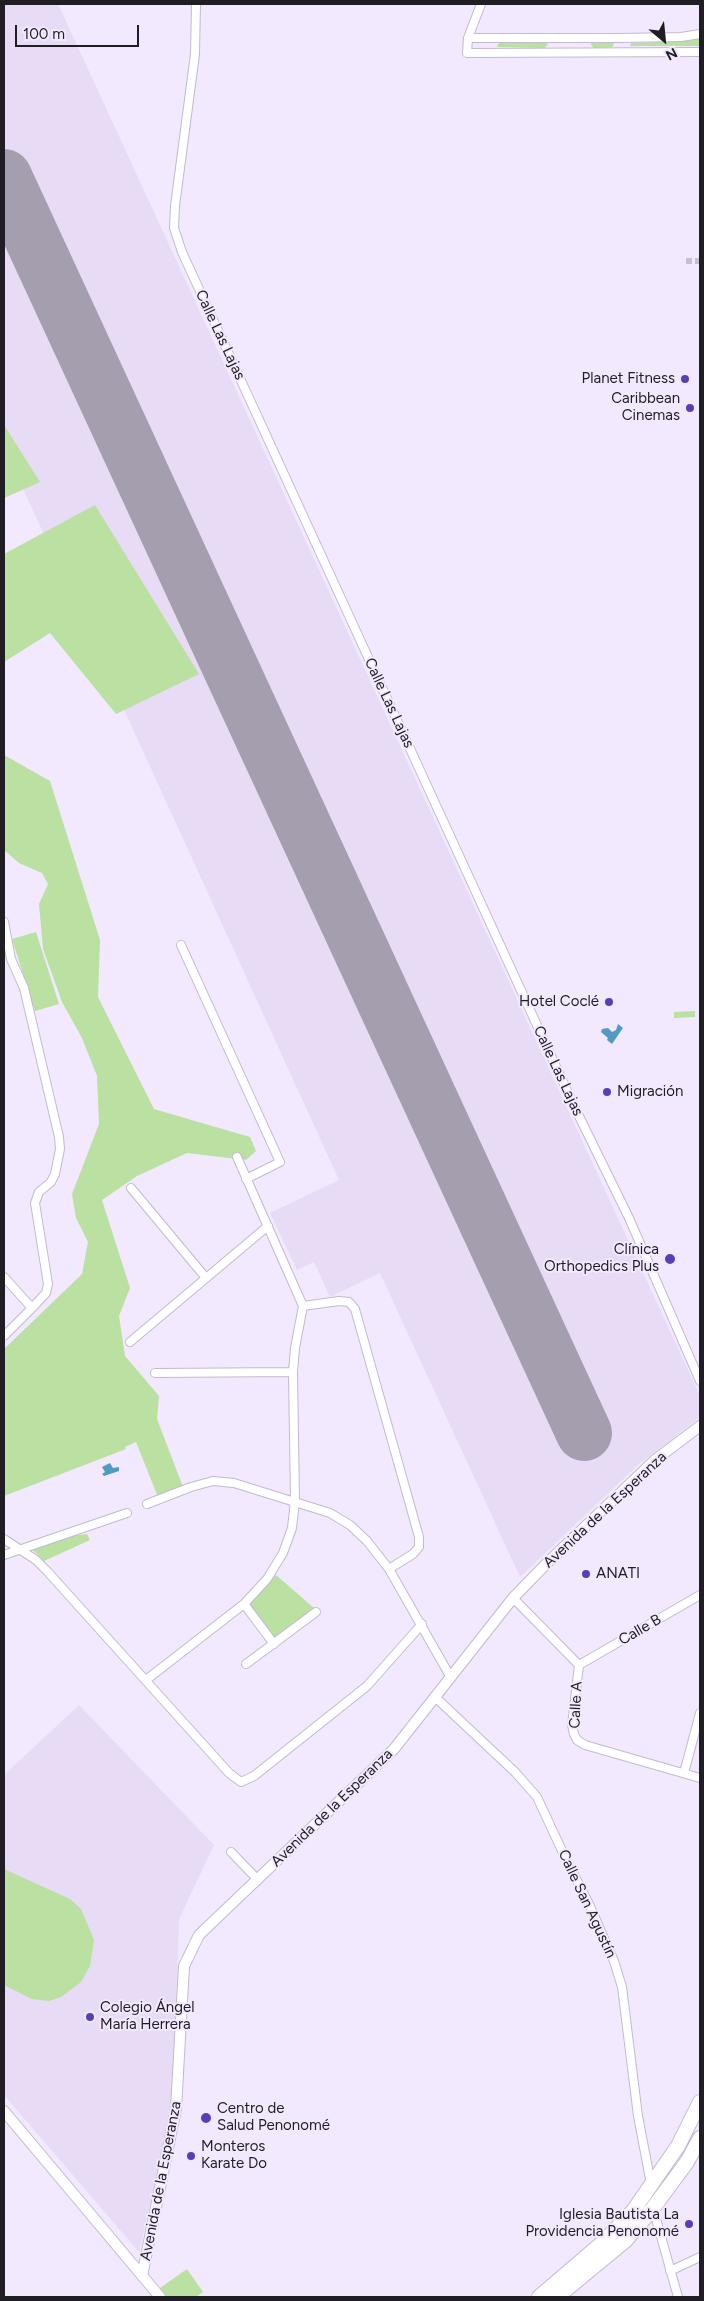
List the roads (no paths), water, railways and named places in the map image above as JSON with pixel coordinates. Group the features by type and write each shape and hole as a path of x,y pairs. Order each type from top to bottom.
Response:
{"highway":[{"path":"539,2297 602,2243 633,2211 678,2146 700,2102"},
{"path":"557,2297 626,2240 653,2208 687,2162 700,2138"}],"street":[{"name":"Calle Las Lajas","path":"196,4 195,54 175,206 174,228 182,252 575,1108 629,1218 700,1381"},
{"path":"481,4 468,38 467,53 700,52"},
{"path":"468,38 681,37 700,34"},
{"path":"568,38 568,52"},
{"path":"618,38 618,52"},
{"path":"4,922 11,959 24,988 59,1137 60,1149 55,1174 51,1182 39,1192 36,1203 48,1284 46,1293 4,1336"},
{"path":"180,945 280,1162 246,1179"},
{"path":"146,1680 244,1604 267,1579 284,1553 292,1528 295,1501 293,1372 295,1348 303,1306 237,1157"},
{"path":"130,1188 206,1278"},
{"path":"130,1342 268,1226"},
{"path":"4,1278 32,1308"},
{"path":"303,1306 339,1301 349,1302 355,1309 419,1537 419,1547 414,1554 389,1569"},
{"path":"155,1373 293,1372"},
{"name":"Avenida de la Esperanza","path":"142,2276 176,2109 184,1966 199,1935 394,1749 513,1598 655,1460 700,1426"},
{"path":"147,1504 191,1487 213,1481 234,1483 330,1513 350,1525 367,1541 389,1569 450,1676"},
{"path":"4,1555 127,1513"},
{"path":"4,1538 47,1570 229,1773 241,1782 254,1776 367,1686 422,1624"},
{"name":"Calle B","path":"579,1665 700,1595"},
{"name":"Calle A","path":"513,1598 579,1665 572,1724 577,1740 585,1745 700,1778"},
{"path":"244,1604 274,1644"},
{"path":"246,1664 316,1612"},
{"name":"Calle San Agustín","path":"435,1697 515,1772 537,1797 589,1904 614,1961 622,1988 638,2116 652,2186"},
{"path":"684,1773 700,1713"},
{"path":"232,1852 258,1880"},
{"path":"4,2111 156,2294 145,2297"},
{"path":"653,2208 678,2297"},
{"path":"670,2271 700,2257"}],"water":[{"path":"618,1024 623,1028 612,1044 601,1032 602,1029 608,1028 612,1032 616,1030"},
{"path":"110,1463 113,1468 119,1467 119,1471 104,1476 102,1474 105,1472 102,1467"}],"tunnel":[{"path":"686,261 700,261"}],"place":[{"name":"Planet Fitness","path":"685,379"},
{"name":"Caribbean Cinemas","path":"690,408"},
{"name":"Hotel Coclé","path":"609,1002"},
{"name":"Migración","path":"607,1092"},
{"name":"Clínica Orthopedics Plus","path":"670,1259"},
{"name":"ANATI","path":"586,1574"},
{"name":"Colegio Ángel María Herrera","path":"90,2017"},
{"name":"Centro de Salud Penonomé","path":"206,2118"},
{"name":"Monteros Karate Do","path":"191,2156"},
{"name":"Iglesia Bautista La Providencia Penonomé","path":"689,2224"}]}
